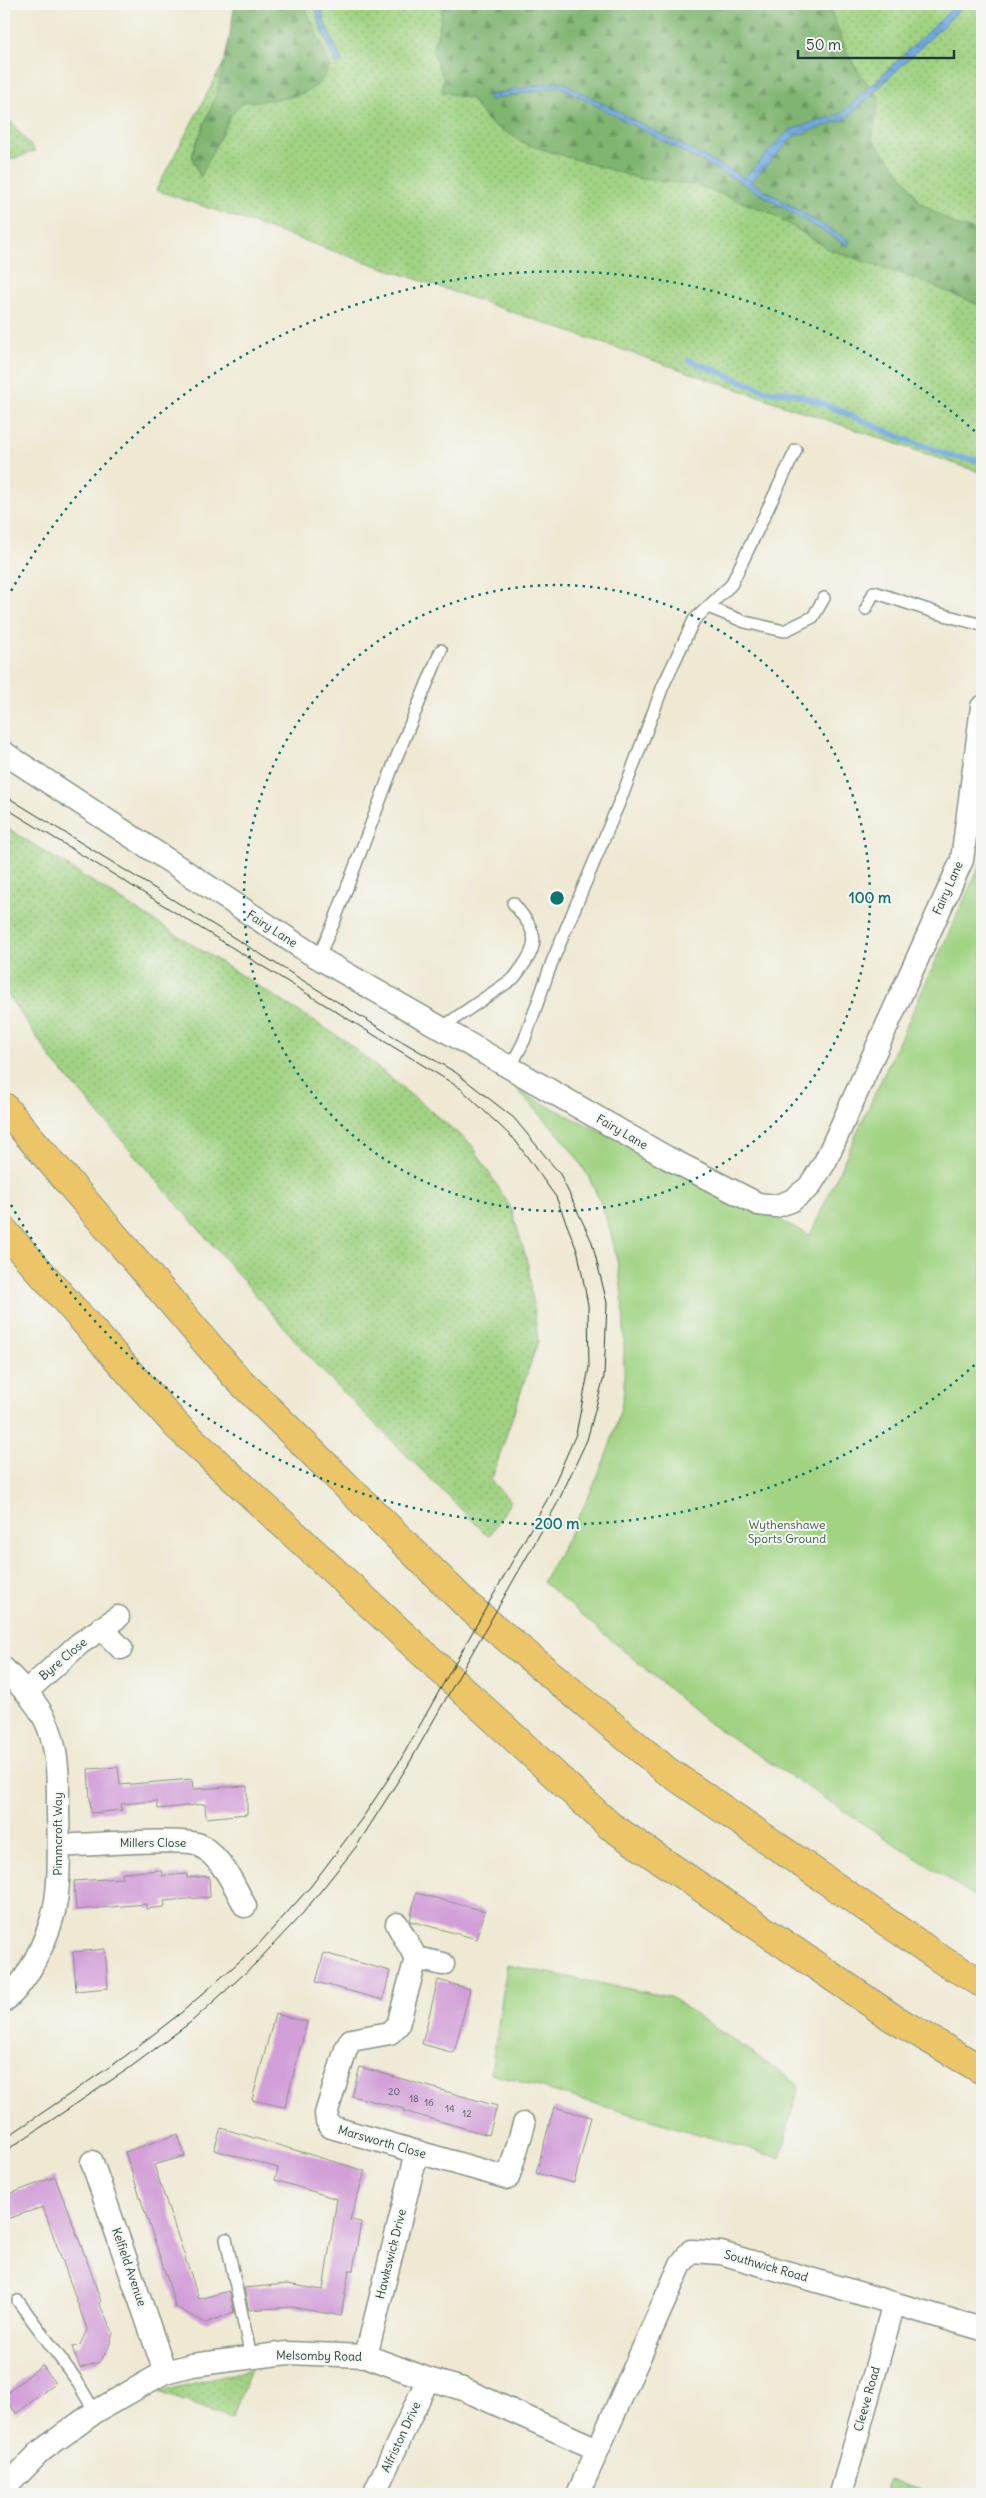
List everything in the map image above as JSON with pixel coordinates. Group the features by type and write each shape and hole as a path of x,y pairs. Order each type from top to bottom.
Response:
{"highway":[{"path":"4,1106 234,1375 468,1606 666,1770 945,1962 982,1983"},
{"path":"4,1231 177,1426 609,1825 893,2018 982,2070"}],"street":[{"name":"Fairy Lane","path":"4,753 318,958 666,1157 758,1204 776,1206 791,1201 809,1187 825,1162 962,860 982,707"},
{"name":"Byre Close","path":"26,1692 110,1622 122,1648"},
{"name":"Pimmcroft Way","path":"4,1669 26,1692 48,1725 58,1766 59,1846 57,1895 46,1934 33,1966 13,1994 4,2001"},
{"name":"Millers Close","path":"59,1846 172,1841 198,1844 216,1858 229,1875 245,1906"},
{"path":"397,1924 416,1958 443,1964"},
{"name":"Marsworth Close","path":"416,1958 398,2025 390,2033 351,2040 346,2049 326,2114 326,2121 331,2127 508,2178 524,2124"},
{"name":"Hawkswick Drive","path":"366,2356 417,2152"},
{"name":"Kelfield Avenue","path":"92,2162 165,2372"},
{"name":"Southwick Road","path":"578,2494 681,2264 692,2251 721,2253 982,2329"},
{"name":"Cleeve Road","path":"841,2494 894,2303"},
{"name":"Melsomby Road","path":"4,2489 41,2451 95,2412 165,2372 192,2365 287,2353 366,2356 428,2379 464,2389 597,2449"},
{"name":"Alfriston Drive","path":"374,2494 428,2379"}],"lane":[{"path":"510,1068 524,1041 552,962 624,791 662,686 694,620 731,585 796,450"},
{"path":"866,609 874,592 937,613 982,625"},
{"path":"708,607 745,622 784,632 813,617 824,598"},
{"path":"318,958 334,922 395,761 441,650"},
{"path":"441,1028 514,978 522,967 533,948 535,937 530,924 514,903"},
{"path":"226,2239 250,2357"},
{"path":"18,2301 75,2378 95,2412"}],"green space":[{"path":"235,4 304,4 330,66 324,77 305,92 281,99 243,102 231,115 200,177 192,156 217,93"},
{"path":"255,4 982,4 982,473 156,190"},
{"path":"443,4 827,4 850,58 861,76 879,97 872,138 908,183 919,202 956,225 982,232 982,306 918,280 828,249 771,213 696,185 641,179 528,145 487,121 471,99 442,92 443,77 432,50 439,30"},
{"path":"4,114 35,151 4,162"},
{"path":"4,826 344,1040 472,1145 512,1210 528,1265 538,1341 491,1481 511,1501 489,1537 320,1369 53,1061 4,989"},
{"name":"Wythenshawe Sports Ground","path":"981,863 982,1901 709,1723 543,1582 590,1493 617,1422 624,1389 623,1307 616,1253 600,1201 574,1154 561,1137 518,1091 810,1235"},
{"path":"507,1965 670,1997 799,2085 780,2158 491,2073"},
{"path":"251,2369 232,2418 159,2392"},
{"path":"889,2480 934,2494 885,2494"}],"water":[{"path":"315,4 321,4 324,20 342,62 336,65 319,22"},
{"path":"957,4 966,4 846,119 794,136 751,182 850,241 848,246 740,182 559,86 489,100 488,95 560,81 744,178 789,130 841,114"}],"building":[{"path":"118,1767 120,1785 192,1779 193,1789 247,1786 247,1814 206,1818 205,1804 158,1809 157,1801 121,1804 122,1810 91,1813 88,1769"},
{"path":"161,1870 162,1876 187,1874 187,1878 209,1876 210,1897 164,1901 165,1907 146,1909 146,1904 76,1910 74,1881 122,1878 122,1873"},
{"path":"416,1893 485,1911 477,1939 410,1921"},
{"path":"105,1949 108,1988 76,1991 73,1952"},
{"path":"324,1953 390,1971 383,2000 316,1982"},
{"path":"438,1980 470,1989 454,2053 422,2044"},
{"path":"275,2014 307,2022 285,2107 252,2100"},
{"path":"360,2067 497,2106 489,2135 403,2111 404,2109 352,2096"},
{"path":"554,2107 591,2117 574,2183 536,2173"},
{"path":"221,2128 365,2171 350,2220 361,2222 353,2270 349,2270 341,2316 292,2307 249,2310 244,2288 287,2284 323,2290 337,2199 275,2180 278,2168 214,2150"},
{"path":"178,2134 185,2156 154,2165 199,2299 229,2291 234,2312 206,2323 173,2306 175,2305 167,2278 125,2152"},
{"path":"55,2177 90,2269 101,2302 99,2303 113,2332 109,2347 100,2362 80,2368 72,2347 80,2345 87,2329 43,2207 4,2220 4,2196"},
{"path":"42,2365 55,2383 16,2414 4,2395"}],"waterway":[{"path":"689,360 766,391 793,393 834,408 902,438 951,456 982,461"}],"tram line":[{"path":"4,795 386,1032 455,1072 514,1118 560,1174 592,1242 607,1303 604,1377 587,1440 557,1504 407,1767 356,1847 303,1913 254,1965 191,2022 128,2069 4,2152"},
{"path":"4,807 460,1088 515,1140 556,1197 578,1253 588,1305 589,1368 576,1434 548,1498 398,1764 363,1817 311,1886 257,1946 182,2012 124,2057 4,2139"}]}
